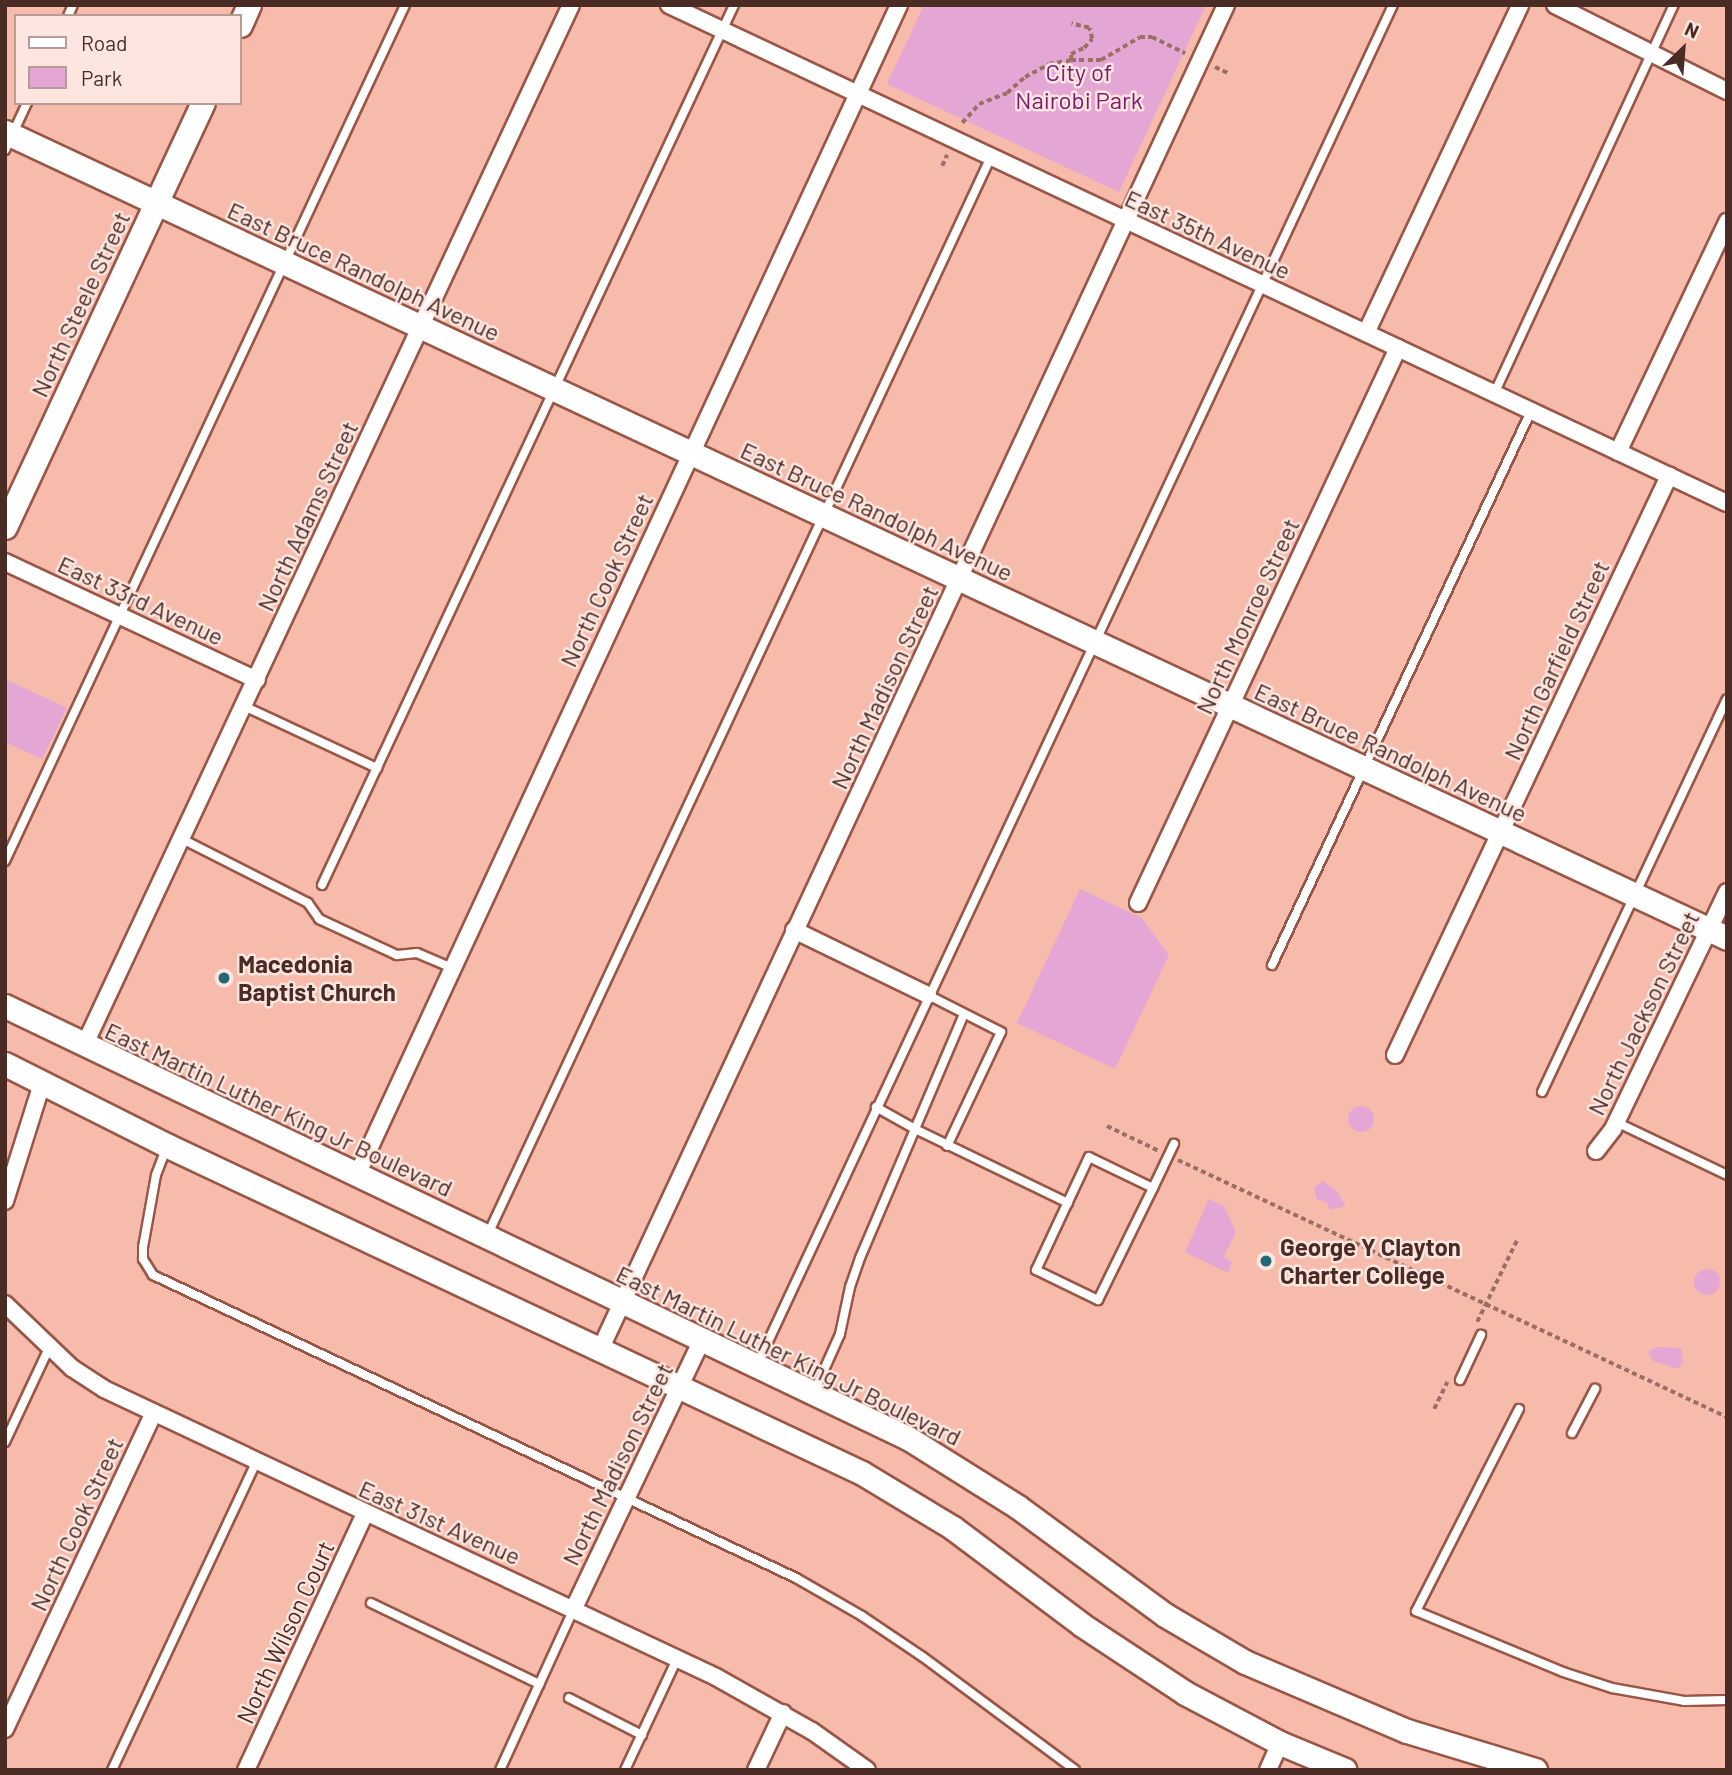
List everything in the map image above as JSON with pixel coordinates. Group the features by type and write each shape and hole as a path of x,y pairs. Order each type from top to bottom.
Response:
{"main road":[{"path":"242,21 249,5"},
{"name":"North Steele Street","path":"5,527 202,105"},
{"name":"East Bruce Randolph Avenue","path":"8,139 156,202 1718,934"},
{"name":"East Martin Luther King Jr Boulevard","path":"5,1006 814,1392 954,1465 1018,1507 1165,1615 1245,1662 1339,1705 1407,1731 1535,1770"},
{"path":"5,1064 167,1146 841,1463 917,1505 983,1549 1122,1652 1185,1693 1280,1743 1345,1770"}],"street":[{"name":"North Adams Street","path":"84,1046 571,5"},
{"name":"East 35th Avenue","path":"669,5 1727,503"},
{"name":"North Cook Street","path":"357,1174 899,5"},
{"name":"North Madison Street","path":"600,1350 1226,5"},
{"path":"1366,333 1520,5"},
{"path":"1555,5 1727,90"},
{"path":"1618,452 1727,222"},
{"name":"North Monroe Street","path":"1138,903 1398,348"},
{"name":"North Garfield Street","path":"1395,1055 1669,476"},
{"name":"East 33rd Avenue","path":"5,562 257,680"},
{"name":"North Jackson Street","path":"1596,1151 1616,1122 1718,934 1727,892"},
{"path":"794,930 928,995"},
{"path":"5,1202 42,1084"},
{"name":"East 31st Avenue","path":"5,1304 49,1348 93,1382 153,1414 574,1608 677,1659 783,1713 867,1770"},
{"name":"North Madison Street","path":"574,1608 702,1340"},
{"name":"North Cook Street","path":"5,1729 153,1414"},
{"name":"North Wilson Court","path":"246,1770 365,1514"},
{"path":"756,1770 783,1713"},
{"path":"1268,1770 1280,1743"}],"lane":[{"path":"5,861 405,5"},
{"path":"322,885 734,5"},
{"path":"757,1366 928,995 1393,5"},
{"path":"1494,394 1674,5"},
{"path":"8,139 26,105"},
{"path":"487,1237 991,157"},
{"path":"1272,965 1531,411"},
{"path":"1542,1092 1727,699"},
{"path":"244,706 377,768"},
{"path":"182,839 309,903 319,919 397,955 417,953 452,968"},
{"path":"928,995 1001,1032 947,1146"},
{"path":"814,1392 840,1334 850,1287 860,1258 964,1014"},
{"path":"876,1108 947,1146 1068,1203"},
{"path":"1616,1122 1727,1175"},
{"path":"1153,1188 1089,1157 1036,1270 1098,1300 1153,1188 1168,1155 1174,1144"},
{"path":"167,1146 156,1175 143,1247 143,1259 153,1275 760,1559 862,1616 1075,1770"},
{"path":"1460,1380 1481,1335"},
{"path":"5,1442 49,1348"},
{"path":"1572,1433 1595,1389"},
{"path":"1519,1409 1416,1611 1551,1668 1612,1688 1684,1701 1727,1700"},
{"path":"112,1770 256,1462"},
{"path":"371,1603 540,1684"},
{"path":"500,1770 574,1608"},
{"path":"625,1770 677,1659"},
{"path":"569,1698 642,1735"}],"path":[{"path":"1070,60 1071,54 1084,48 1092,39 1089,28 1071,24"},
{"path":"962,123 979,104 1007,93 1025,77 1049,64 1070,60 1101,60 1140,37 1152,37 1185,53"},
{"path":"1215,66 1228,73"},
{"path":"942,166 948,153"},
{"path":"1107,1126 1727,1417"}],"green space":[{"name":"City of Nairobi Park","path":"924,5 1206,5 1119,192 887,84"},
{"path":"5,679 67,708 42,759 5,742"},
{"path":"1080,889 1142,918 1169,955 1115,1069 1017,1023"},
{"path":"1361,1106 1370,1110 1374,1119 1370,1128 1361,1132 1352,1128 1348,1119 1352,1110"},
{"path":"1323,1181 1337,1191 1345,1206 1331,1210 1326,1202 1317,1200 1314,1188"},
{"path":"1209,1199 1224,1206 1236,1232 1224,1257 1232,1262 1228,1273 1185,1252"},
{"path":"1707,1269 1716,1273 1720,1282 1716,1291 1707,1295 1698,1291 1694,1282 1698,1273"},
{"path":"1656,1347 1681,1348 1683,1362 1678,1369 1653,1361 1648,1352"}],"place":[{"name":"Macedonia Baptist Church","path":"224,978"},
{"name":"George Y Clayton Charter College","path":"1266,1261"}]}
